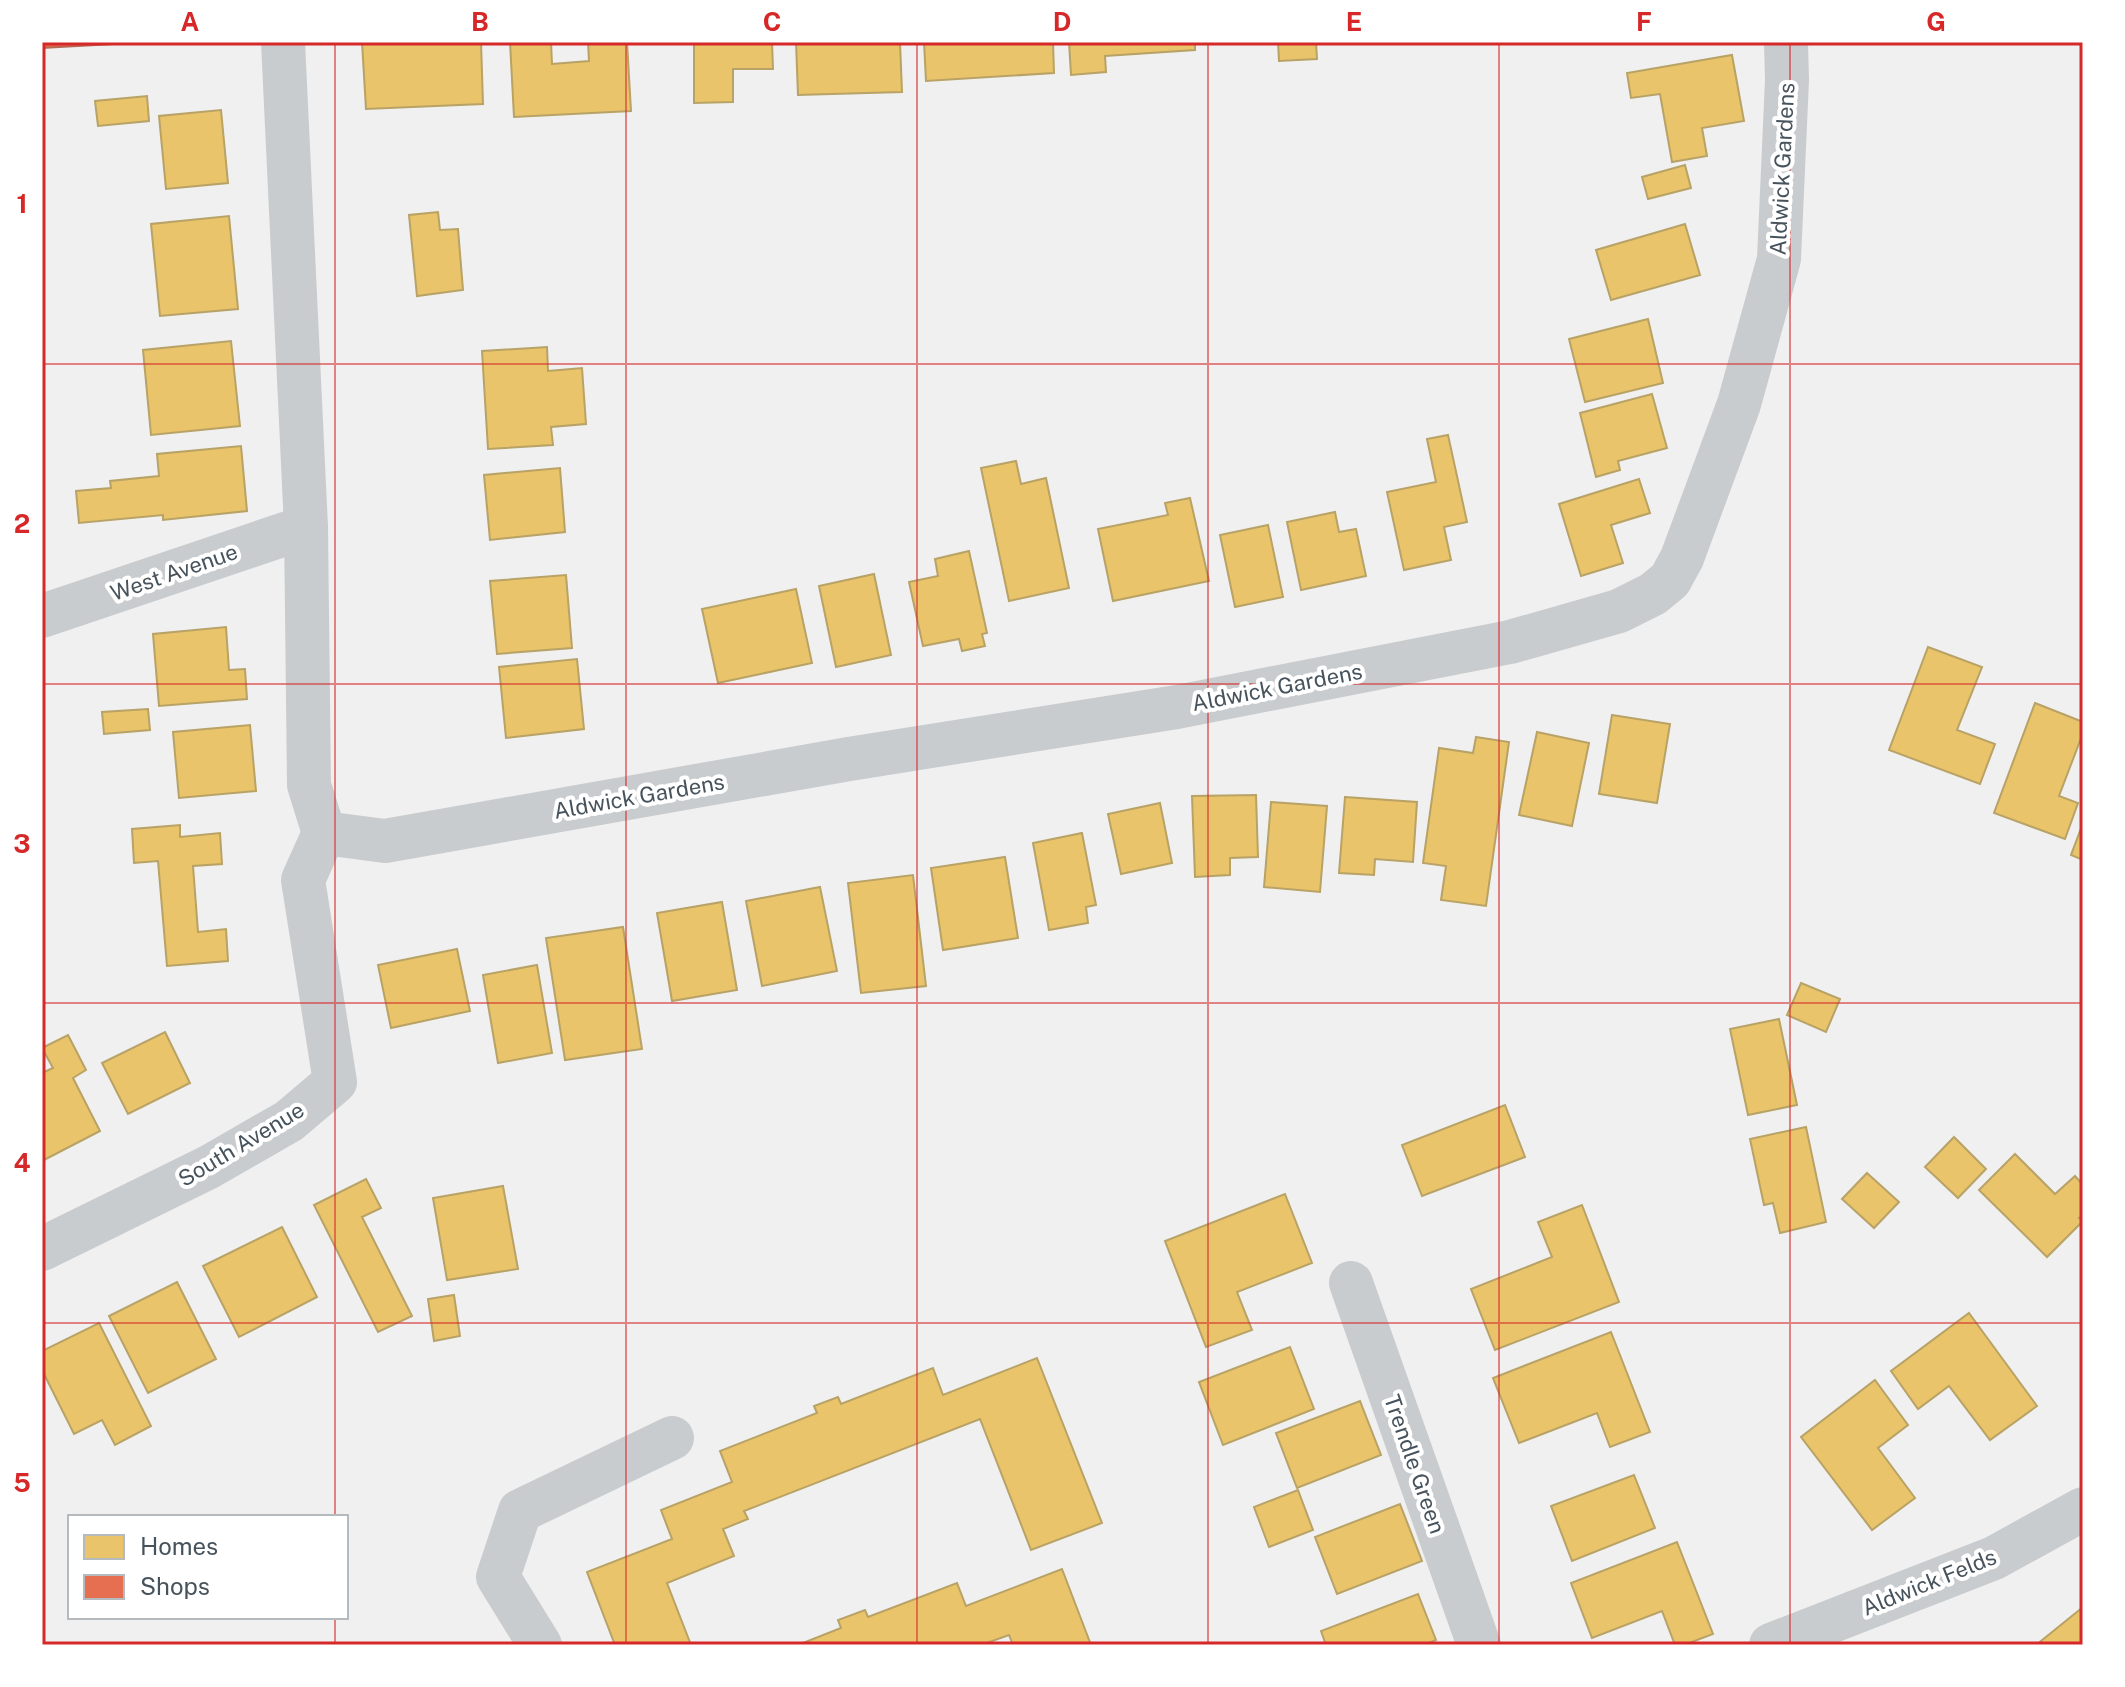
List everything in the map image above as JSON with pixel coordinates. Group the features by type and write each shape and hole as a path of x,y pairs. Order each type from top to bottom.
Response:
{"street":[{"path":"283,42 306,527 309,785 324,833"},
{"name":"Aldwick Gardens","path":"324,833 385,841 849,759 1177,707 1510,642 1619,611 1653,594 1670,580 1682,558 1739,404 1779,259 1786,42"},
{"name":"West Avenue","path":"42,616 306,527"},
{"name":"South Avenue","path":"42,1249 209,1167 289,1121 335,1082 303,880 324,833"},
{"name":"Trendle Green","path":"1351,1283 1479,1645"},
{"path":"540,1645 498,1577 520,1511 672,1438"},
{"name":"Aldwick Felds","path":"1771,1645 1994,1558 2083,1509"}],"building: Homes":[{"path":"362,42 481,42 483,104 366,109"},
{"path":"510,42 551,42 552,64 589,61 588,42 627,42 631,111 514,117"},
{"path":"694,42 772,42 773,69 733,69 733,102 694,103"},
{"path":"796,42 900,42 902,92 798,95"},
{"path":"924,42 1053,42 1054,73 926,81"},
{"path":"1069,42 1195,42 1195,50 1105,56 1106,72 1071,75"},
{"path":"1278,42 1316,42 1317,59 1279,61"},
{"path":"1732,55 1744,121 1702,128 1707,156 1672,162 1660,94 1631,98 1627,73"},
{"path":"147,96 149,121 98,126 95,101"},
{"path":"221,110 228,183 166,189 159,116"},
{"path":"1685,165 1691,188 1648,199 1642,177"},
{"path":"438,212 440,230 458,229 463,290 417,296 409,215"},
{"path":"229,216 238,309 160,316 151,224"},
{"path":"1685,224 1700,275 1611,300 1596,250"},
{"path":"1648,319 1663,383 1585,402 1569,339"},
{"path":"231,341 240,426 151,435 143,350"},
{"path":"547,347 548,371 582,368 586,424 551,427 553,445 488,449 482,351"},
{"path":"1652,394 1667,448 1618,461 1620,470 1596,477 1580,413"},
{"path":"1448,435 1467,522 1444,527 1451,560 1404,570 1387,492 1436,482 1427,439"},
{"path":"241,446 247,511 163,520 163,515 79,523 76,491 111,488 110,481 159,476 157,454"},
{"path":"1016,461 1021,484 1046,478 1069,588 1009,601 981,468"},
{"path":"560,468 565,532 490,540 484,475"},
{"path":"1639,479 1650,513 1611,525 1623,563 1581,576 1559,504"},
{"path":"1190,498 1209,581 1113,601 1098,529 1168,515 1165,503"},
{"path":"1335,512 1339,532 1356,529 1366,576 1301,590 1287,522"},
{"path":"1268,525 1283,597 1235,607 1220,535"},
{"path":"969,551 987,633 982,634 985,646 962,651 959,639 923,646 909,582 938,576 935,559"},
{"path":"874,574 891,655 836,667 819,586"},
{"path":"566,575 572,648 497,654 490,581"},
{"path":"796,589 812,663 718,683 702,609"},
{"path":"226,627 229,670 245,669 247,699 159,706 153,634"},
{"path":"1928,647 1982,667 1957,730 1995,744 1980,784 1889,750"},
{"path":"577,659 584,729 506,738 499,667"},
{"path":"2035,703 2083,722 2083,733 2059,796 2078,803 2065,839 1994,813"},
{"path":"148,709 150,730 104,734 102,712"},
{"path":"1612,715 1670,724 1657,803 1599,794"},
{"path":"250,725 256,791 179,798 173,732"},
{"path":"1537,732 1589,743 1572,826 1519,815"},
{"path":"1476,737 1509,742 1486,906 1441,900 1446,866 1423,863 1439,748 1473,753"},
{"path":"1256,795 1258,857 1230,858 1230,875 1195,877 1192,796"},
{"path":"1345,797 1417,802 1413,862 1375,859 1374,875 1339,873"},
{"path":"1271,802 1327,806 1320,892 1264,887"},
{"path":"1160,803 1172,863 1121,874 1108,814"},
{"path":"2083,823 2083,860 2071,855"},
{"path":"180,825 180,837 220,833 222,864 193,866 198,932 226,929 228,961 167,966 158,861 134,863 132,829"},
{"path":"1082,833 1096,905 1086,907 1088,923 1049,930 1033,843"},
{"path":"1005,857 1018,938 943,950 931,868"},
{"path":"913,875 926,986 861,993 848,883"},
{"path":"820,887 837,971 762,986 746,901"},
{"path":"722,902 737,990 672,1001 657,913"},
{"path":"623,927 642,1049 565,1060 546,938"},
{"path":"457,949 470,1011 391,1028 378,965"},
{"path":"537,965 552,1053 498,1063 483,975"},
{"path":"1801,983 1840,999 1826,1032 1787,1015"},
{"path":"1779,1019 1797,1105 1748,1115 1730,1029"},
{"path":"165,1032 190,1083 128,1114 102,1063"},
{"path":"68,1035 86,1070 73,1078 100,1131 42,1161 42,1073 53,1068 42,1048"},
{"path":"1505,1105 1525,1157 1422,1196 1402,1145"},
{"path":"1806,1127 1826,1222 1780,1233 1773,1203 1764,1205 1750,1139"},
{"path":"1954,1137 1986,1169 1958,1198 1925,1167"},
{"path":"2015,1154 2055,1194 2075,1176 2083,1185 2083,1215 2079,1218 2083,1221 2047,1257 1979,1190"},
{"path":"1867,1173 1899,1202 1874,1228 1842,1199"},
{"path":"366,1179 381,1208 362,1217 412,1316 378,1332 314,1205"},
{"path":"503,1186 518,1269 447,1280 433,1198"},
{"path":"1285,1194 1312,1263 1237,1292 1252,1330 1206,1347 1165,1241"},
{"path":"1582,1205 1619,1302 1495,1350 1471,1289 1552,1257 1538,1222"},
{"path":"282,1227 317,1297 239,1337 203,1266"},
{"path":"177,1282 216,1359 148,1393 109,1316"},
{"path":"454,1295 460,1336 434,1341 428,1299"},
{"path":"1969,1313 2037,1406 1990,1440 1949,1386 1918,1409 1891,1371"},
{"path":"99,1323 151,1426 115,1445 102,1420 74,1434 42,1370 42,1351"},
{"path":"1611,1332 1650,1432 1610,1447 1597,1413 1519,1443 1493,1378"},
{"path":"1290,1347 1314,1409 1223,1445 1199,1382"},
{"path":"1037,1358 1102,1523 1031,1550 980,1419 744,1511 748,1519 723,1529 734,1556 667,1583 691,1645 615,1645 587,1572 672,1539 661,1510 732,1482 720,1451 817,1413 814,1406 838,1397 841,1404 933,1368 943,1395"},
{"path":"1875,1380 1908,1425 1878,1448 1915,1498 1872,1530 1801,1437"},
{"path":"1360,1401 1381,1455 1297,1488 1276,1433"},
{"path":"1634,1475 1655,1528 1572,1561 1551,1506"},
{"path":"1298,1490 1313,1530 1269,1547 1254,1507"},
{"path":"1400,1504 1422,1561 1337,1594 1315,1537"},
{"path":"1677,1542 1713,1634 1684,1645 1675,1645 1662,1611 1592,1638 1571,1583"},
{"path":"1062,1569 1091,1645 1013,1645 1009,1635 981,1645 798,1645 841,1628 838,1620 865,1610 868,1617 957,1583 966,1606"},
{"path":"1418,1594 1436,1640 1424,1645 1326,1645 1321,1631"},
{"path":"2083,1607 2083,1645 2036,1645"}],"building: Shops":[{"path":"42,42 151,42 42,48"}]}
